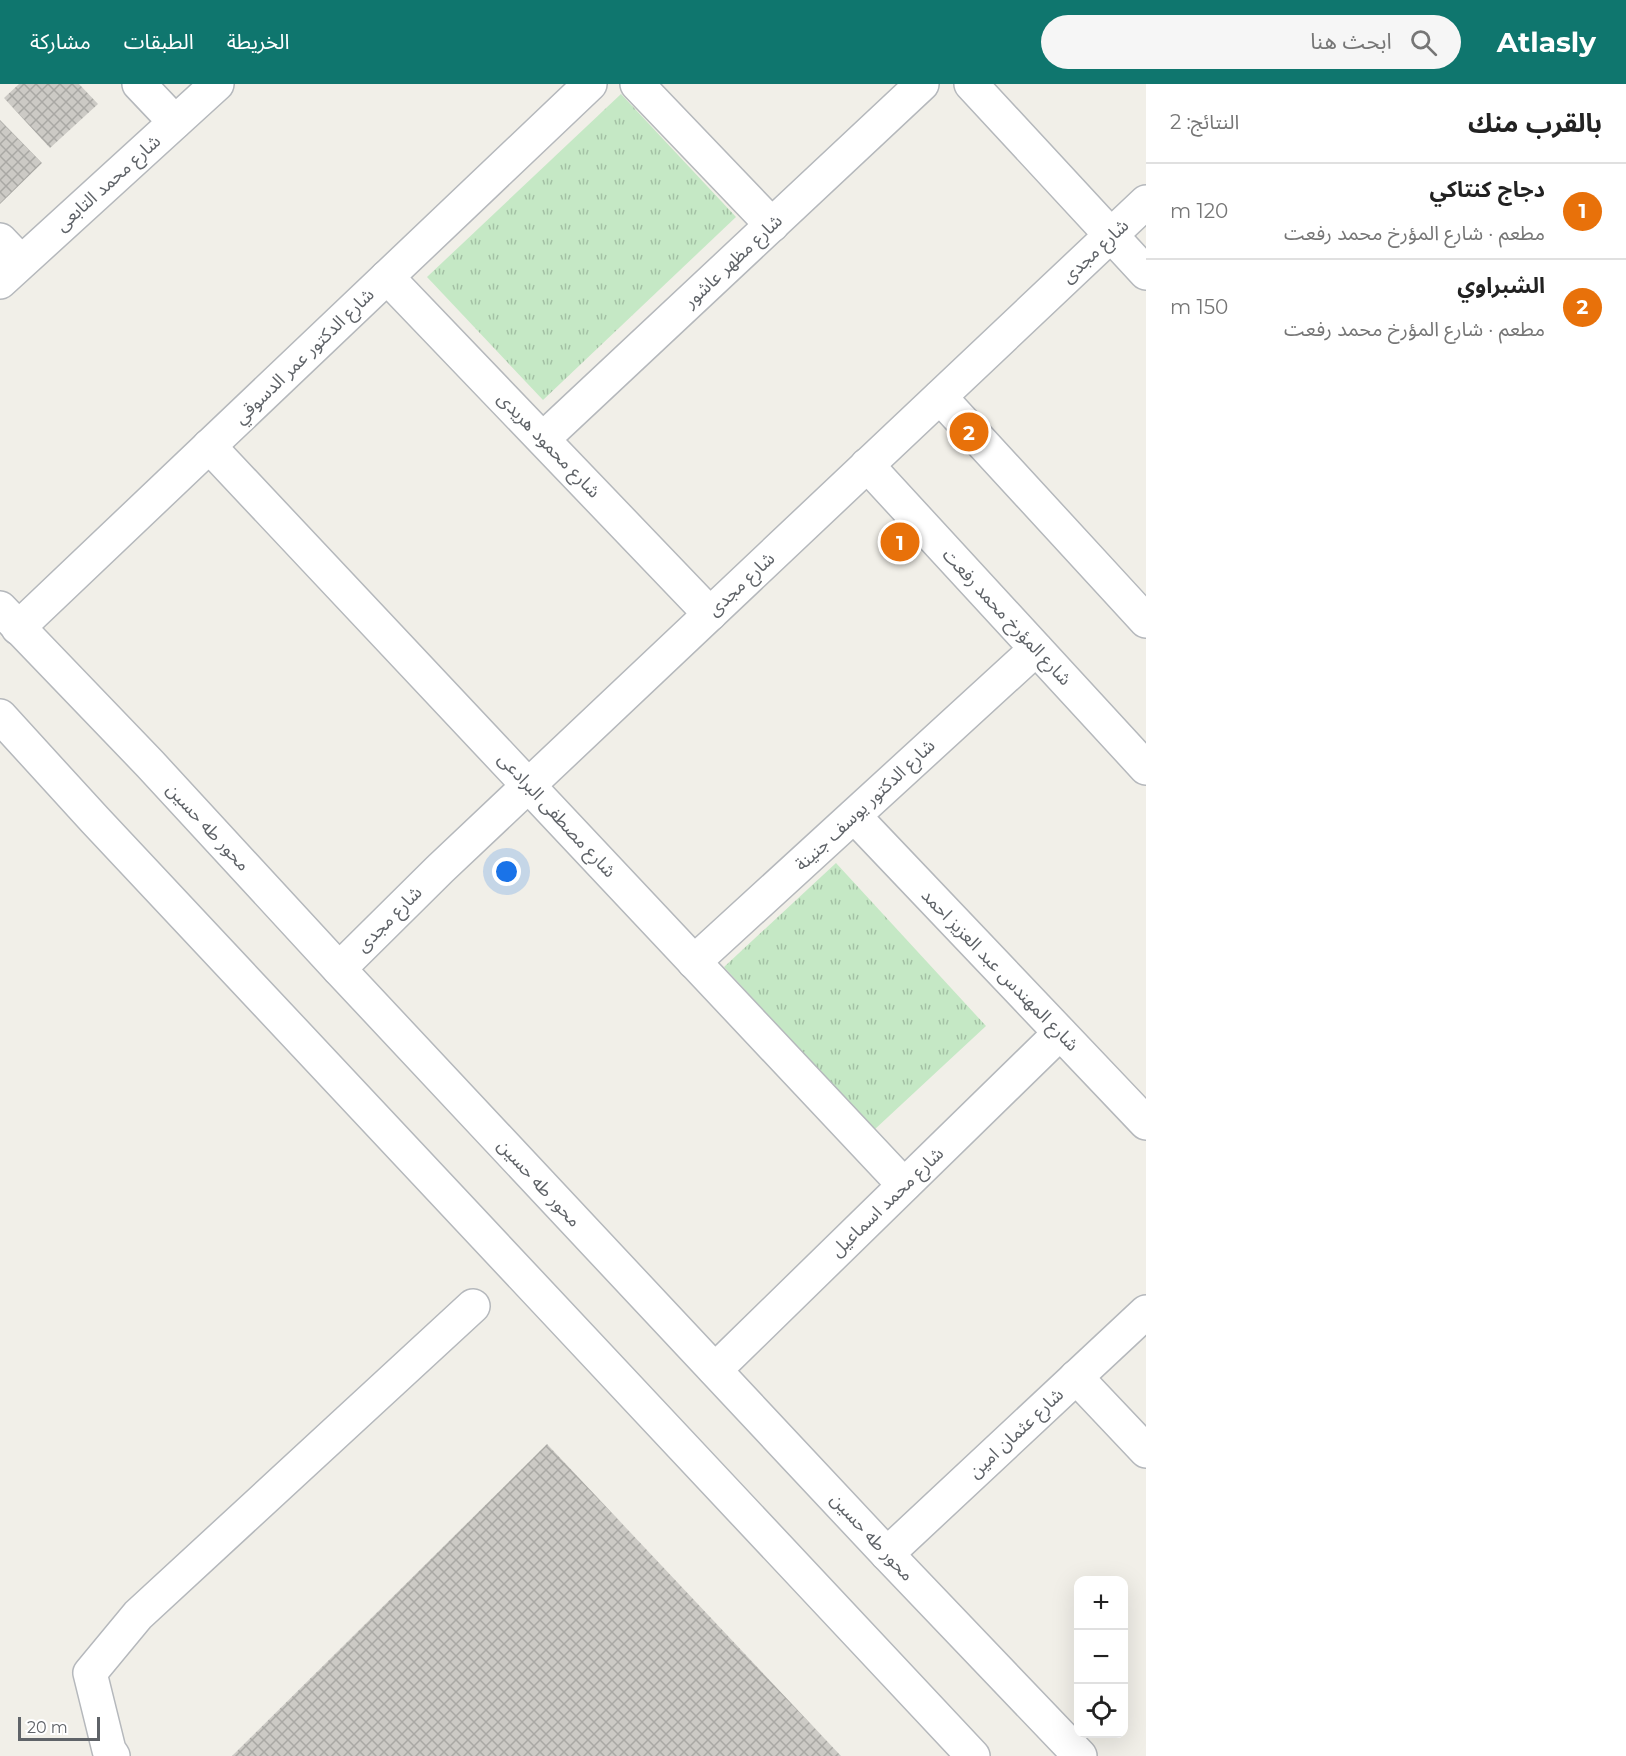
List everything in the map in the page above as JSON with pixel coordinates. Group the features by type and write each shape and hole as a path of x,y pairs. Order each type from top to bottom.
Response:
{"street":[{"path":"139,84 175,122"},
{"name":"شارع محمد التابعى","path":"7,262 175,122 217,84"},
{"name":"شارع الدكتور عمر الدسوقي","path":"9,618 209,446 590,84"},
{"path":"637,84 772,225"},
{"name":"شارع مظهر عاشور","path":"544,438 922,84"},
{"path":"970,84 1146,273"},
{"name":"شارع مجدى","path":"339,969 528,785 1146,202"},
{"name":"شارع محمود هريدى","path":"387,277 544,438 710,614"},
{"path":"940,397 1146,621"},
{"name":"شارع مصطفى البرادعى","path":"209,446 904,1185"},
{"name":"شارع المؤرخ محمد رفعت","path":"867,465 1146,768"},
{"name":"محور طه حسين","path":"9,618 150,764 714,1370 1080,1756"},
{"name":"شارع الدكتور يوسف جنينة","path":"694,962 1036,649"},
{"path":"0,716 974,1756"},
{"name":"شارع المهندس عبد العزيز احمد","path":"854,816 1146,1123"},
{"name":"شارع محمد اسماعيل","path":"714,1370 1060,1033"},
{"path":"113,1756 109,1750 90,1673 138,1615 473,1306"},
{"name":"شارع عثمان امين","path":"887,1554 1146,1312"},
{"path":"1076,1377 1146,1451"}],"green space":[{"path":"621,94 736,217 543,400 427,277"},
{"path":"836,863 986,1026 874,1130 724,967"}],"building":[{"path":"19,84 79,84 98,104 50,148 4,98"},
{"path":"0,120 42,163 0,204"},
{"path":"547,1444 841,1756 232,1756"}],"place":[{"name":"الشبراوي","path":"969,432"},
{"name":"دجاج كنتاكي","path":"900,542"}]}
